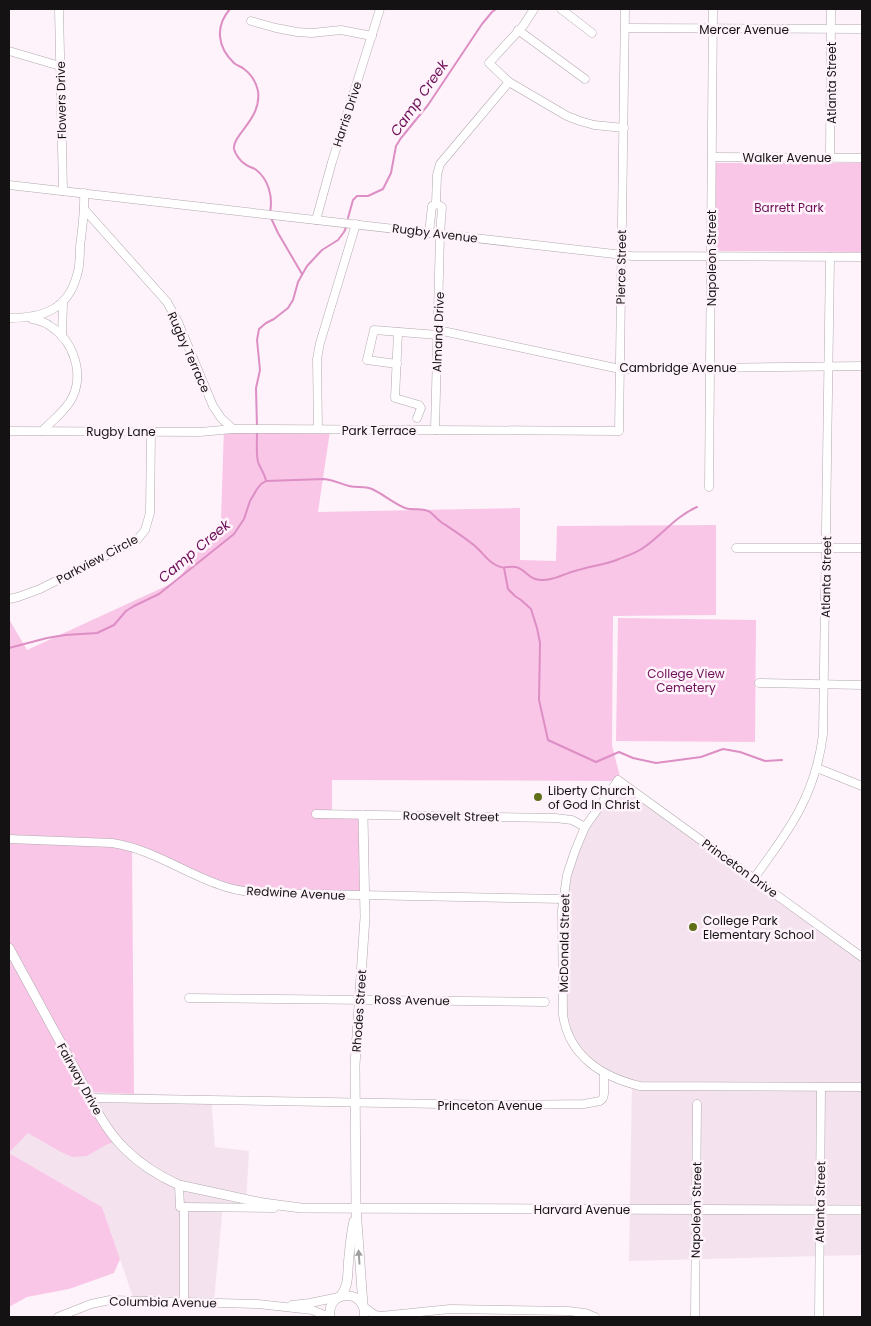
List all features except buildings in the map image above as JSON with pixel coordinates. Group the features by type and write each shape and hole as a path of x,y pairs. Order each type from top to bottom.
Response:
{"street":[{"name":"Flowers Drive","path":"59,9 63,191"},
{"name":"Harris Drive","path":"316,220 332,162 380,9"},
{"path":"534,9 489,63 509,82 567,116 580,121 624,128"},
{"path":"561,9 592,33"},
{"name":"Pierce Street","path":"524,430 619,430 625,9"},
{"name":"Napoleon Street","path":"709,487 712,9"},
{"name":"Atlanta Street","path":"830,157 831,9"},
{"path":"251,21 297,32 312,33 341,30 372,36"},
{"name":"Mercer Avenue","path":"625,28 862,30"},
{"path":"518,30 585,79"},
{"path":"9,51 60,66"},
{"path":"429,232 432,206 436,204 437,175 440,164 509,82"},
{"name":"Walker Avenue","path":"712,157 862,158"},
{"name":"Rugby Avenue","path":"9,185 622,255 862,257"},
{"path":"9,318 31,317 50,311 63,302 74,285 78,272 84,193"},
{"name":"Almand Drive","path":"435,430 442,207 436,204"},
{"name":"Rugby Terrace","path":"84,209 167,302 178,322 213,406 221,418 233,429"},
{"path":"318,429 317,358 356,224"},
{"name":"Atlanta Street","path":"754,878 791,827 805,800 817,768 824,734 830,257"},
{"path":"62,337 63,302"},
{"path":"31,317 50,326 62,337 73,354 78,376 76,388 66,408 42,431"},
{"name":"Cambridge Avenue","path":"397,364 367,360 374,330 438,333 620,369 862,366"},
{"path":"398,332 395,398 420,405 421,408 417,418"},
{"name":"Park Terrace","path":"233,429 524,430"},
{"name":"Rugby Lane","path":"9,430 200,432 233,429"},
{"name":"Parkview Circle","path":"9,599 40,588 142,536 150,513 151,432"},
{"path":"736,548 862,548"},
{"path":"759,684 862,685"},
{"path":"817,768 862,786"},
{"name":"Princeton Drive","path":"618,780 862,957"},
{"name":"McDonald Street","path":"604,1073 586,1060 573,1044 564,1025 562,1003 563,899 571,863 585,827 618,780"},
{"name":"Roosevelt Street","path":"316,814 555,818 572,820 585,827"},
{"name":"Rhodes Street","path":"363,815 364,934 355,1066 356,1208 364,1317"},
{"name":"Redwine Avenue","path":"9,839 126,845 152,854 220,885 246,891 277,894 563,899"},
{"name":"Fairway Drive","path":"9,948 108,1128 133,1157 179,1185"},
{"name":"Ross Avenue","path":"189,998 562,1003"},
{"path":"604,1073 627,1082 652,1086 862,1087"},
{"name":"Princeton Avenue","path":"91,1098 356,1104 572,1104 600,1101 604,1094 604,1073"},
{"name":"Atlanta Street","path":"819,1317 821,1087"},
{"name":"Napoleon Street","path":"695,1317 697,1104"},
{"path":"179,1185 180,1207 184,1207 184,1302"},
{"name":"Harvard Avenue","path":"179,1185 263,1203 301,1208"},
{"name":"Harvard Avenue","path":"184,1207 862,1210"},
{"name":"Rhodes Street","path":"330,1317 331,1305 344,1292 347,1282 356,1208"},
{"path":"340,1297 346,1295 353,1296 377,1316 458,1309 568,1311 595,1317"},
{"name":"Columbia Avenue","path":"270,1305 310,1303 340,1297"},
{"name":"Columbia Avenue","path":"58,1317 91,1304 110,1300 270,1305 312,1310 330,1317"},
{"path":"402,1317 421,1312"}],"shaded area":[{"name":"College Park Elementary School","path":"621,781 862,957 862,1255 629,1261 632,1082 607,1077 578,1048 566,1025 565,898 577,846 595,813"},
{"path":"91,1092 211,1096 215,1147 249,1151 246,1204 223,1205 214,1301 134,1300 102,1207 9,1153 28,1133 57,1150 87,1156 117,1141"}],"green space":[{"name":"Barrett Park","path":"716,163 862,163 862,252 715,251"},
{"path":"224,427 330,431 318,512 520,508 520,560 556,561 557,526 716,525 716,615 613,616 612,745 621,781 332,780 332,818 362,818 363,897 262,891 224,884 132,849 134,1094 92,1092 117,1141 87,1156 72,1157 28,1133 9,1153 9,619 27,650 177,581 221,520"},
{"name":"College View Cemetery","path":"618,618 756,620 755,742 616,741"},
{"path":"9,1153 102,1207 120,1259 114,1273 69,1289 27,1297 9,1307"}],"waterway":[{"path":"230,9 220,29 221,43 228,57 251,76 258,91 256,110 237,138 234,149 242,162 260,173 267,183 271,201 270,213"},
{"name":"Camp Creek","path":"348,218 353,200 357,196 368,196 383,189 391,173 396,146 401,138 428,105 482,24 496,9"},
{"path":"271,218 302,274"},
{"name":"Camp Creek","path":"257,428 256,388 260,370 257,340 259,329 288,308 293,300 298,282 307,266 322,250 338,240 347,225"},
{"name":"Camp Creek","path":"257,433 258,462 266,481"},
{"path":"266,481 324,479 349,486 372,489 405,508 430,512 498,566 516,567 533,578 540,580 551,579 581,569 608,563 634,553 650,543 682,515 697,507"},
{"name":"Camp Creek","path":"9,648 47,638 97,633 114,625 126,611 159,594 234,534 244,519 250,501 257,489 266,481"},
{"path":"504,568 508,589 531,609 537,628 540,643 539,700 548,740 596,762 619,752 633,758 656,763 701,757 723,749 740,752 765,761 782,760"}],"place":[{"name":"Liberty Church of God In Christ","path":"538,797"},
{"name":"College Park Elementary School","path":"693,927"}]}
